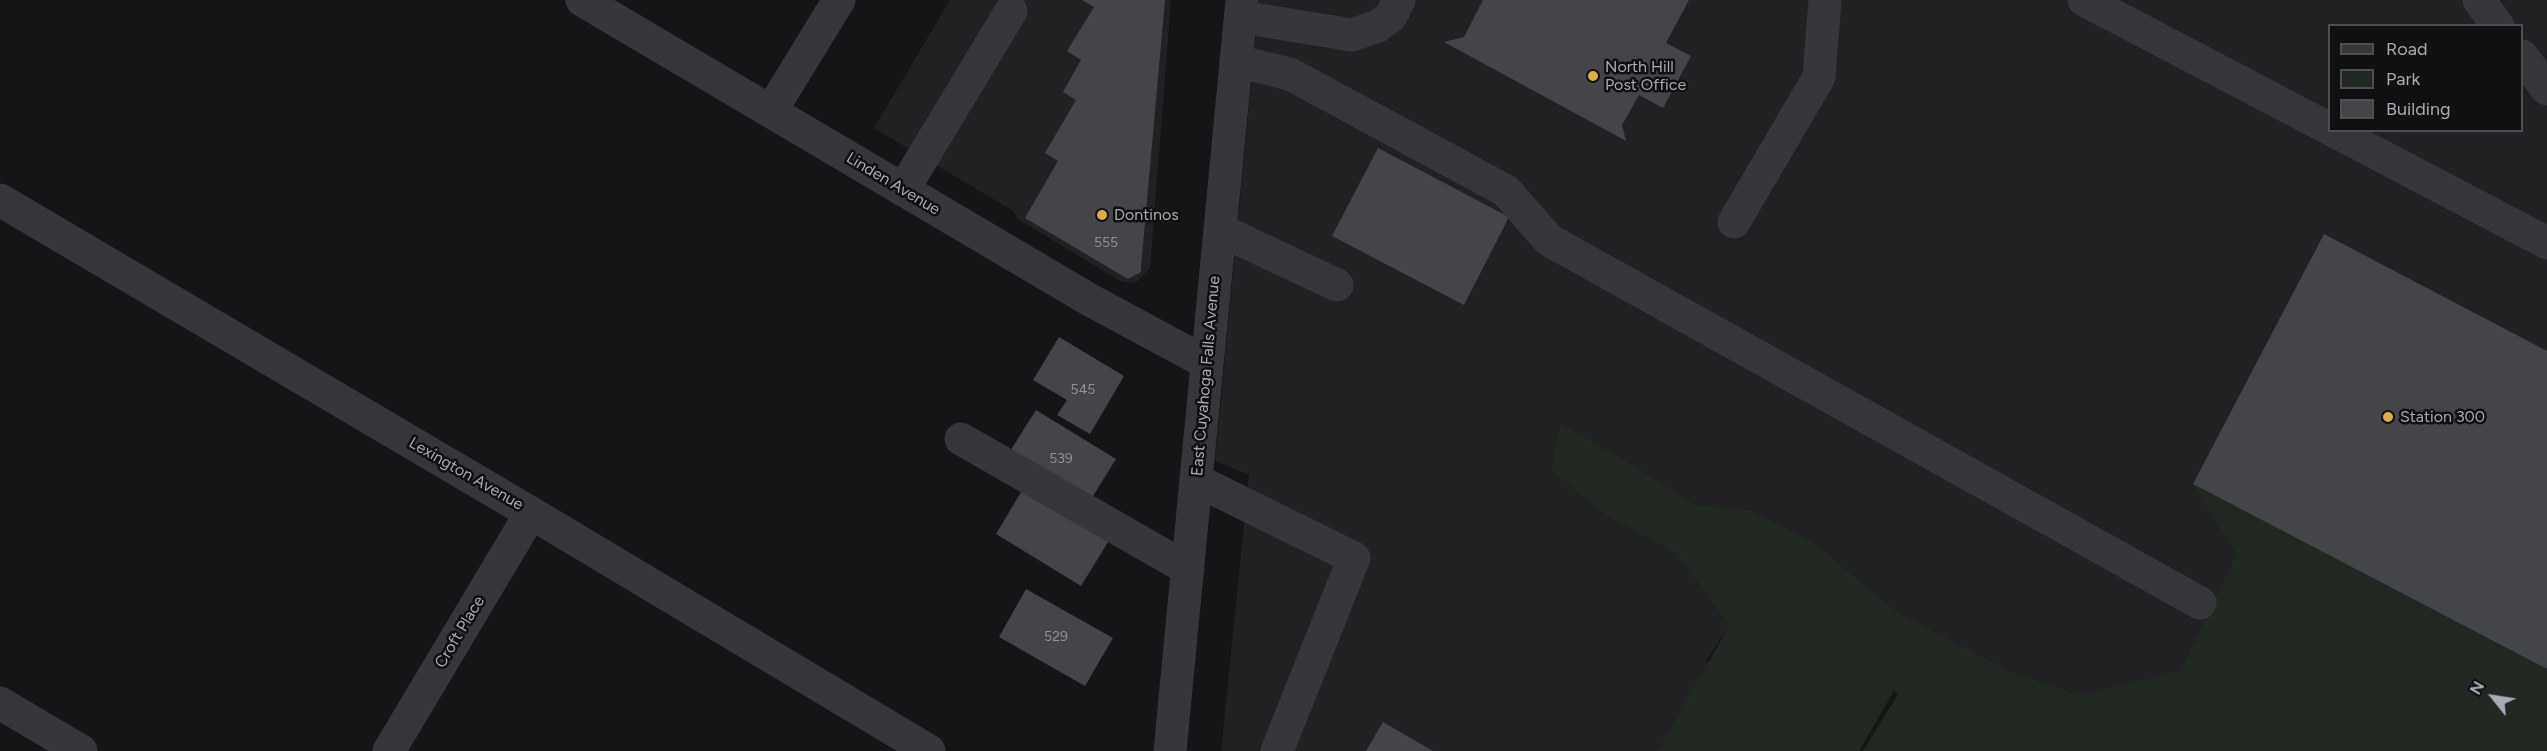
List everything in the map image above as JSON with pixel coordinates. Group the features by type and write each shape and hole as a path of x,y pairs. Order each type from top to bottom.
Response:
{"street":[{"name":"Linden Avenue","path":"582,0 1090,300 1207,363"},
{"path":"771,111 839,0"},
{"path":"1241,9 1352,35 1378,26 1391,16 1399,0"},
{"path":"1734,222 1819,77 1825,0"},
{"path":"2084,0 2328,128"},
{"path":"2479,0 2497,24"},
{"name":"East Cuyahoga Falls Avenue","path":"1170,751 1241,9"},
{"path":"903,190 1011,11"},
{"path":"2523,57 2547,89"},
{"path":"1236,61 1290,74 1506,191 1549,240 2200,603"},
{"path":"2335,132 2547,243"},
{"name":"Lexington Avenue","path":"0,200 929,751"},
{"path":"1220,231 1337,285"},
{"path":"961,439 1188,569"},
{"path":"1196,480 1354,558 1277,751"},
{"name":"Croft Place","path":"389,751 531,513"},
{"path":"0,703 81,751"}],"shaded area":[{"path":"950,0 1171,0 1150,269 1135,283 1122,282 1018,219 1013,211 874,128"},
{"path":"1259,0 2547,0 2547,670 2195,485 2236,554 2180,670 2079,695 2012,672 1896,611 1814,542 1751,510 1694,504 1624,459 1560,423 1551,470 1602,513 1677,554 1729,626 1706,661 1723,670 1683,751 1221,751 1249,475 1215,461"}],"green space":[{"path":"1560,423 1624,459 1694,504 1751,510 1814,542 1896,611 2012,672 2079,695 2180,670 2236,554 2193,484 2547,669 2547,751 1863,751 1898,694 1894,691 1859,751 1658,751 1729,626 1677,554 1602,513 1551,470"}],"building":[{"path":"1082,0 1165,0 1141,272 1128,279 1025,218 1058,161 1045,153 1076,100 1063,92 1081,60 1067,51 1094,7"},
{"name":"North Hill Post Office","path":"1483,0 1689,0 1666,43 1691,56 1663,108 1639,95 1622,125 1626,141 1444,42 1464,37"},
{"path":"1378,148 1509,217 1464,305 1332,236"},
{"name":"Station 300","path":"2324,234 2547,351 2547,669 2193,484"},
{"path":"1059,337 1124,376 1090,434 1057,415 1067,400 1033,380"},
{"path":"1036,410 1116,459 1085,509 1005,459"},
{"path":"1027,482 1113,534 1081,586 996,534"},
{"path":"1026,589 1113,638 1085,686 999,637"},
{"path":"1383,722 1433,751 1366,751"}],"place":[{"name":"North Hill Post Office","path":"1593,76"},
{"name":"Dontinos","path":"1102,215"},
{"name":"Station 300","path":"2388,417"}]}
